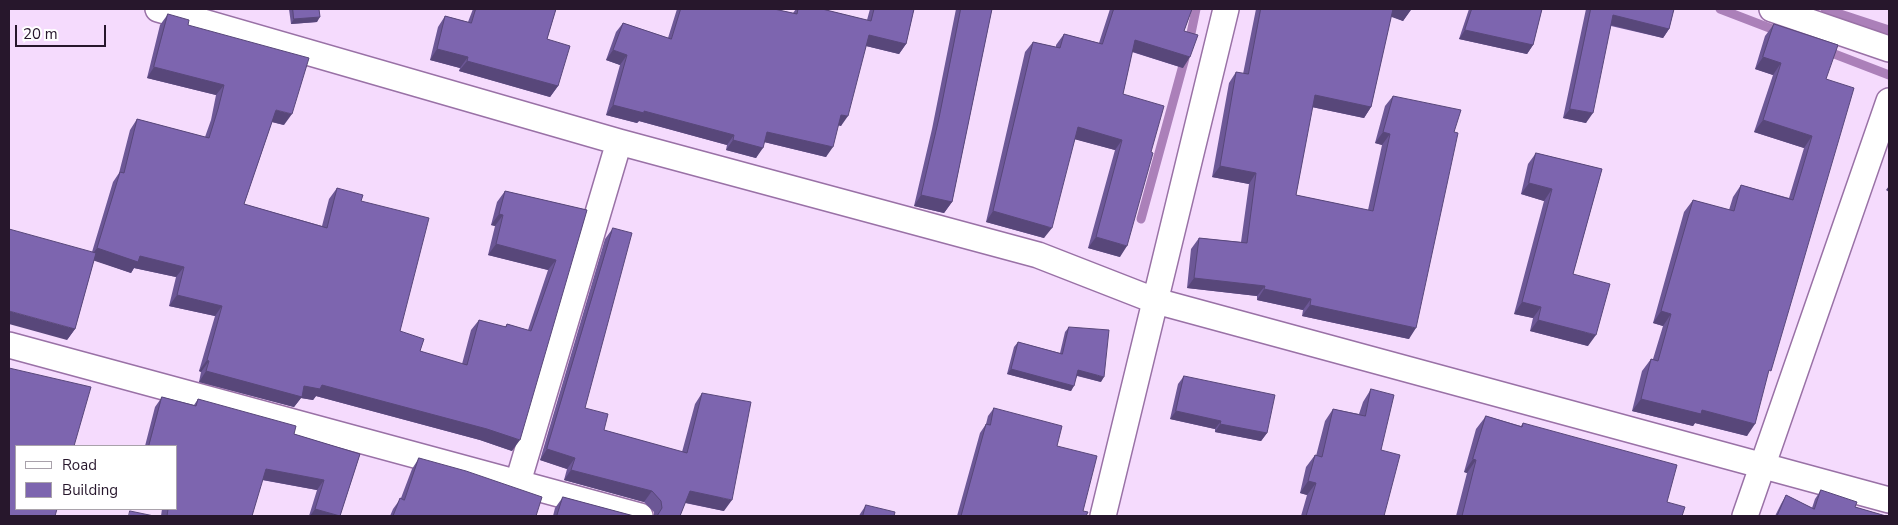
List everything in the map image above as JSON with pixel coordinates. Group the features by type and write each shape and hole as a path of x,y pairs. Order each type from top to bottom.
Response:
{"street":[{"path":"158,9 619,142 1038,255 1156,301 1889,500"},
{"path":"1102,516 1226,9"},
{"path":"1772,9 1889,50"},
{"path":"1745,516 1889,101"},
{"path":"518,482 619,142"},
{"path":"9,345 640,516"}],"building":[{"path":"293,9 319,9 320,17 294,19"},
{"path":"476,9 556,9 547,39 570,46 558,86 467,61 468,57 437,49 445,16 471,23"},
{"path":"681,9 774,9 797,14 798,9 822,9 871,21 874,9 914,9 906,44 869,35 848,116 841,115 833,147 767,132 763,148 733,140 734,135 644,111 644,113 613,105 627,55 613,50 623,23 671,39"},
{"path":"961,9 992,9 952,202 921,195"},
{"path":"1114,9 1192,9 1184,31 1198,35 1190,57 1135,40 1123,94 1164,106 1127,246 1096,237 1122,140 1078,127 1052,228 993,211 1033,42 1060,48 1064,34 1102,44"},
{"path":"1261,9 1393,9 1371,107 1315,95 1296,195 1373,211 1390,134 1383,132 1393,96 1461,110 1454,132 1458,133 1416,328 1310,305 1311,299 1264,289 1265,286 1194,278 1199,238 1247,243 1256,173 1220,166 1236,72 1248,74"},
{"path":"1472,9 1542,9 1533,45 1465,30"},
{"path":"1591,9 1674,9 1669,29 1613,15 1593,113 1570,109"},
{"path":"168,14 189,20 188,25 309,58 292,114 276,110 244,204 327,228 337,188 363,195 361,201 429,218 400,331 424,339 420,351 467,365 479,320 506,327 507,324 531,331 556,260 496,244 503,215 499,214 505,191 587,210 520,440 487,429 322,385 320,389 304,386 302,397 206,371 209,361 207,360 222,306 177,295 184,267 140,256 138,262 97,248 120,172 124,173 137,119 209,138 218,109 224,85 154,67"},
{"path":"1774,24 1838,45 1826,79 1854,88 1771,371 1769,370 1755,424 1702,410 1701,414 1641,399 1651,359 1658,361 1671,314 1661,311 1693,200 1734,211 1741,185 1793,200 1812,136 1763,120 1781,63 1763,57"},
{"path":"1536,153 1602,169 1573,274 1610,284 1596,335 1538,320 1541,307 1522,302 1552,189 1529,183"},
{"path":"613,228 632,233 585,408 608,414 604,430 687,453 702,393 751,402 732,500 690,491 680,516 657,516 662,508 661,501 652,491 571,470 575,458 547,449"},
{"path":"9,229 96,253 75,329 9,311"},
{"path":"1069,327 1109,330 1104,377 1078,370 1074,386 1011,369 1018,342 1062,354"},
{"path":"9,368 91,387 74,445 15,445 15,510 57,510 55,516 9,516"},
{"path":"1184,376 1275,395 1267,433 1220,424 1221,421 1176,411"},
{"path":"1371,389 1394,395 1381,450 1400,455 1384,516 1306,516 1316,483 1308,481 1315,455 1322,457 1333,409 1365,416"},
{"path":"162,397 196,406 198,399 296,426 294,434 360,454 340,516 315,509 324,480 266,469 252,516 167,516 168,510 178,510 178,445 149,445"},
{"path":"994,408 1062,426 1057,446 1097,456 1083,511 1088,512 1086,516 961,516 986,424 990,425"},
{"path":"1486,416 1522,427 1523,423 1677,465 1667,502 1685,507 1682,516 1462,516 1476,460 1473,459"},
{"path":"419,458 466,471 542,497 536,516 393,516 400,498 404,500"},
{"path":"1821,490 1857,502 1855,507 1886,516 1777,516 1786,495 1814,509"},
{"path":"563,497 634,516 557,516"},
{"path":"866,505 895,512 894,516 863,516"},
{"path":"130,511 154,516 129,516"}],"waterway":[{"path":"1189,43 1196,9"},
{"path":"1720,9 1780,32"},
{"path":"1825,9 1889,30"},
{"path":"1824,50 1889,75"},
{"path":"1141,219 1185,58"}]}
